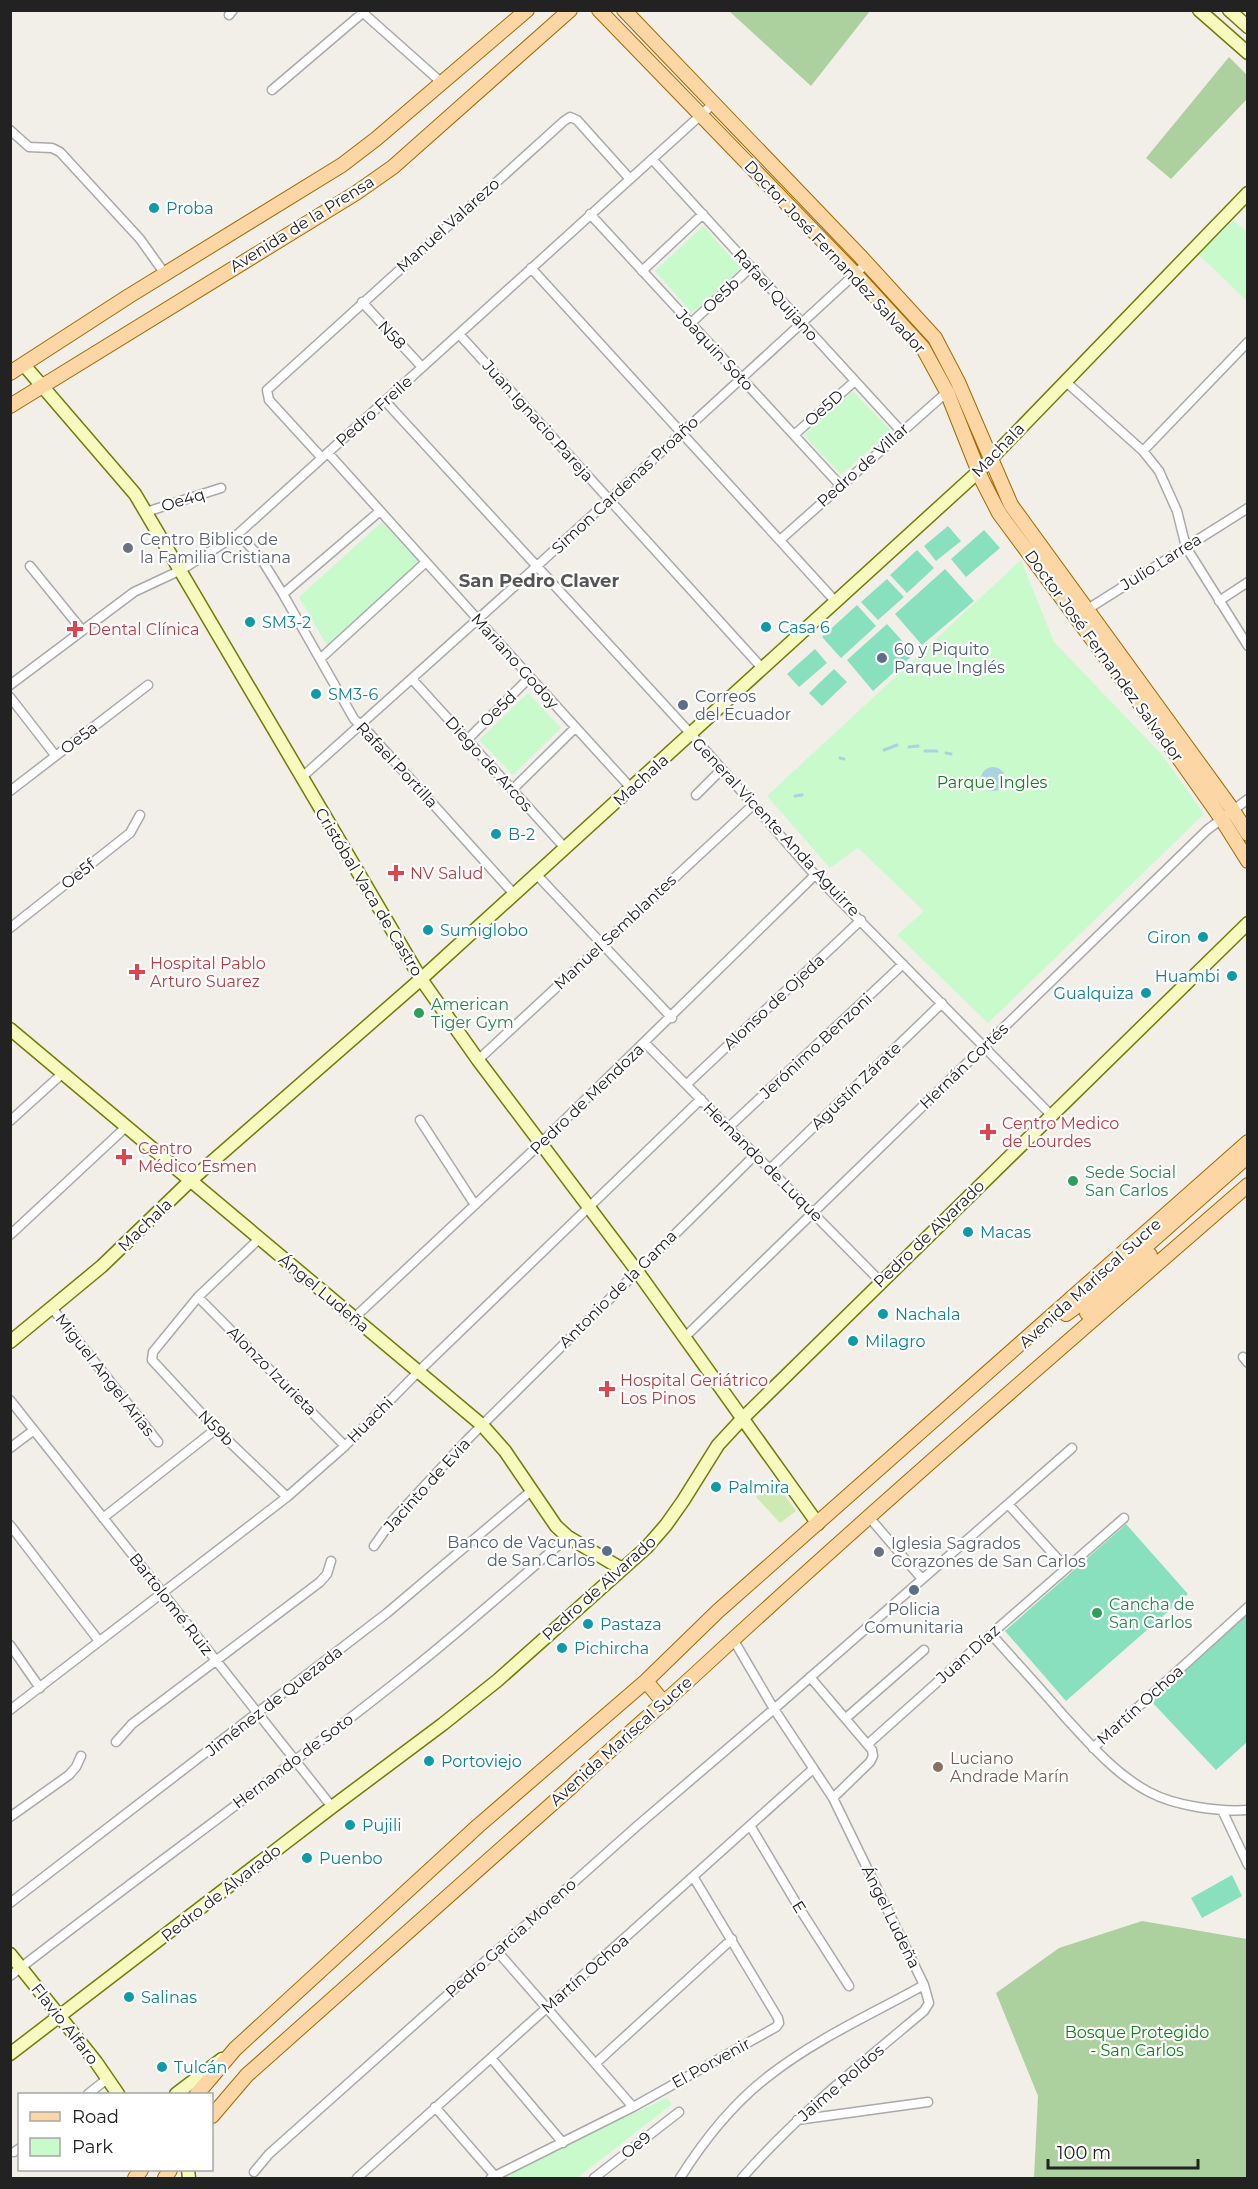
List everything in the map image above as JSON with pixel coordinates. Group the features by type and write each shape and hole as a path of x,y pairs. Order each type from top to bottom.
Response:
{"main road":[{"name":"Avenida de la Prensa","path":"10,373 342,165 376,139 527,10"},
{"name":"Avenida de la Prensa","path":"10,406 393,167 570,10"},
{"name":"Doctor José Fernandez Salvador","path":"599,10 855,274 923,348 947,392 999,513 1152,720 1221,818 1248,861"},
{"name":"Doctor José Fernandez Salvador","path":"624,10 867,263 935,338 958,382 1011,505 1248,834"},
{"path":"1199,10 1248,53"},
{"path":"1229,10 1248,27"},
{"name":"Machala","path":"10,1342 102,1266 190,1181 421,980 979,471 1248,193"},
{"name":"Cristóbal Vaca de Castro","path":"24,365 135,494 421,980 685,1337 818,1524"},
{"name":"Pedro de Alvarado","path":"10,2054 462,1709 646,1548 666,1525 718,1445 743,1418 880,1281 1248,923"},
{"name":"Ángel Ludeña","path":"10,1029 482,1425 505,1451 552,1520 568,1536 622,1569"},
{"name":"Avenida Mariscal Sucre","path":"198,2093 235,2049 478,1826 646,1681 718,1611 1248,1142"},
{"name":"Avenida Mariscal Sucre","path":"1012,1352 1084,1301 1248,1156"},
{"name":"Avenida Mariscal Sucre","path":"1035,1370 1052,1346 1248,1168"},
{"name":"Avenida Mariscal Sucre","path":"213,2115 247,2075 664,1703 868,1516 1248,1185"},
{"path":"646,1681 664,1703"},
{"name":"Flavio Alfaro","path":"10,1954 117,2093"},
{"path":"177,2093 235,2049"}],"street":[{"path":"272,90 363,12 442,83"},
{"name":"Pedro Freile","path":"10,685 134,592 181,570 238,534 713,104"},
{"name":"Manuel Valarezo","path":"267,395 267,390 362,302 570,117 577,120 630,179"},
{"path":"10,130 29,147 52,148 60,152 141,239 165,274"},
{"name":"Rafael Quijano","path":"652,159 901,431"},
{"name":"Joaquin Soto","path":"590,214 840,485"},
{"path":"642,271 703,214"},
{"name":"Simon Cardenas Proaño","path":"301,778 610,500 867,263"},
{"name":"Oe5b","path":"691,323 751,267"},
{"path":"531,268 836,602"},
{"name":"N58","path":"362,302 422,368"},
{"name":"Juan Ignacio Pareja","path":"459,334 762,668"},
{"path":"1143,451 1248,342"},
{"name":"Oe5D","path":"794,435 855,381"},
{"path":"1065,381 1143,451 1159,471 1177,511 1186,547 1248,646"},
{"name":"Pedro de Villar","path":"780,540 947,392"},
{"name":"Mariano Godoy","path":"267,395 269,400 380,511 631,788"},
{"name":"General Vicente Anda Aguirre","path":"385,401 691,734 815,875 1051,1114"},
{"name":"Oe4q","path":"146,512 221,489"},
{"name":"Julio Larrea","path":"1075,617 1248,507"},
{"path":"283,594 380,511"},
{"name":"Rafael Portilla","path":"238,534 260,557 354,719 514,894"},
{"path":"320,659 426,562"},
{"path":"30,566 82,630"},
{"path":"1219,600 1248,582"},
{"name":"Oe5d","path":"466,740 529,678"},
{"name":"Diego de Arcos","path":"412,680 565,848"},
{"name":"Oe5a","path":"10,791 148,686"},
{"path":"10,697 55,755"},
{"path":"512,790 576,728"},
{"path":"696,795 721,770"},
{"name":"Hernán Cortés","path":"685,1337 1221,818 1248,799"},
{"name":"Manuel Semblantes","path":"478,1060 753,805"},
{"name":"Oe5f","path":"10,928 130,833 140,815"},
{"path":"536,874 672,1018"},
{"name":"Pedro de Mendoza","path":"354,1318 672,1018 815,875"},
{"name":"Alonso de Ojeda","path":"687,1084 861,920"},
{"name":"Jerónimo Benzoni","path":"729,1127 903,964"},
{"name":"Agustín Zárate","path":"771,1169 942,1003"},
{"name":"Hernando de Luque","path":"645,1043 880,1281"},
{"path":"10,1121 63,1073"},
{"name":"Huachi","path":"10,1710 286,1497 345,1446 418,1372 701,1099"},
{"path":"420,1120 475,1205"},
{"path":"10,1235 126,1127"},
{"name":"Antonio de la Gama","path":"482,1425 636,1270 756,1154"},
{"path":"198,1297 259,1239"},
{"name":"N59b","path":"198,1297 152,1356 153,1363 286,1497"},
{"name":"Alonzo Izurieta","path":"198,1297 345,1446"},
{"name":"Miguel Angel Arias","path":"52,1308 158,1442"},
{"name":"Bartolomé Ruiz","path":"10,1400 332,1807"},
{"name":"Jacinto de Evia","path":"374,1546 391,1522 482,1425"},
{"path":"103,1518 216,1429"},
{"path":"10,1448 34,1430"},
{"name":"Pedro Garcia Moreno","path":"254,2172 269,2154 637,1826 1072,1448"},
{"name":"Jiménez de Quezada","path":"10,1903 387,1613 531,1491"},
{"path":"1008,1504 1066,1568"},
{"path":"868,1516 922,1579"},
{"name":"Juan Díaz","path":"868,1744 1124,1518"},
{"path":"10,1525 99,1641"},
{"name":"Hernando de Soto","path":"10,1976 183,1843 296,1761 407,1674 568,1536"},
{"path":"116,1742 132,1724 320,1582 327,1574 331,1561"},
{"name":"Martín Ochoa","path":"991,1634 1093,1748 1248,1607"},
{"name":"Ángel Ludeña","path":"680,2178 703,2143 733,2109 769,2075 812,2046 924,1985 833,1798 774,1709 733,1639"},
{"path":"10,1645 40,1688"},
{"path":"846,1718 924,1650"},
{"path":"810,1677 868,1744 873,1756 870,1762 833,1798"},
{"path":"1093,1748 1126,1779 1151,1793 1178,1803 1222,1810 1248,1810"},
{"path":"10,1817 69,1775 81,1756"},
{"name":"Martín Ochoa","path":"357,2178 813,1769"},
{"path":"1222,1810 1248,1865"},
{"name":"E","path":"751,1827 849,1986"},
{"name":"El Porvenir","path":"493,2177 633,2107 776,2027 779,2023 694,1878"},
{"path":"596,2063 732,1940"},
{"path":"497,1951 633,2107"},
{"name":"Jaime Roldos","path":"742,2178 767,2149 797,2120 924,2011 929,2003 924,1985"},
{"path":"490,2058 563,2143"},
{"path":"89,2093 107,2079"},
{"path":"797,2120 928,2102"},
{"path":"435,2107 493,2177"},
{"name":"Oe9","path":"594,2178 679,2112"}],"green space":[{"path":"729,11 870,11 811,86"},
{"path":"1229,57 1247,75 1247,99 1171,179 1146,158"},
{"path":"1234,220 1247,233 1247,301 1198,254"},
{"path":"703,226 741,268 692,313 655,271"},
{"path":"853,391 891,431 841,475 804,435"},
{"path":"382,522 419,562 328,647 299,597"},
{"path":"948,526 961,541 936,561 924,546"},
{"path":"984,530 1000,548 966,577 951,559"},
{"path":"917,550 934,568 907,593 890,575"},
{"name":"Parque Ingles","path":"1021,560 1054,642 1163,756 1204,814 988,1023 897,935 924,911 858,848 830,868 767,796"},
{"path":"945,569 974,601 922,645 895,614"},
{"path":"887,579 904,597 878,620 861,602"},
{"path":"857,605 876,626 841,658 822,637"},
{"path":"887,624 914,654 873,691 847,660"},
{"path":"815,649 827,663 799,687 787,674"},
{"path":"834,669 847,682 822,706 809,693"},
{"path":"528,693 561,728 513,775 479,740"},
{"path":"774,1480 796,1511 780,1523 756,1497"},
{"name":"Cancha de San Carlos","path":"1126,1524 1188,1594 1066,1701 1005,1631"},
{"path":"1247,1610 1247,1742 1216,1770 1150,1700"},
{"path":"1232,1875 1242,1896 1202,1918 1191,1898"},
{"name":"Bosque Protegido - San Carlos","path":"1142,1921 1247,1939 1247,2178 1034,2178 1038,2096 996,1993 1059,1948"},
{"path":"667,2098 672,2104 577,2178 494,2178"}],"water":[{"path":"993,767 1002,770 1005,779 1002,788 993,791 984,788 981,779 984,770"}],"waterway":[{"path":"884,750 897,745"},
{"path":"909,747 918,746"},
{"path":"925,751 937,751"},
{"path":"946,753 951,754"},
{"path":"840,758 844,759"},
{"path":"795,796 802,795"}],"place":[{"name":"Proba","path":"154,208"},
{"name":"Centro Biblico de la Familia Cristiana","path":"128,548"},
{"name":"SM3-2","path":"250,622"},
{"name":"Casa 6","path":"766,627"},
{"name":"Dental Clínica","path":"75,629"},
{"name":"60 y Piquito Parque Inglés","path":"882,658"},
{"name":"SM3-6","path":"316,694"},
{"name":"Correos del Ecuador","path":"683,705"},
{"name":"B-2","path":"496,834"},
{"name":"NV Salud","path":"396,873"},
{"name":"Sumiglobo","path":"428,930"},
{"name":"Giron","path":"1203,937"},
{"name":"Hospital Pablo Arturo Suarez","path":"137,972"},
{"name":"Huambi","path":"1232,976"},
{"name":"Gualquiza","path":"1146,993"},
{"name":"American Tiger Gym","path":"419,1013"},
{"name":"Centro Medico de Lourdes","path":"988,1132"},
{"name":"Centro Médico Esmen","path":"124,1157"},
{"name":"Sede Social San Carlos","path":"1073,1181"},
{"name":"Macas","path":"968,1232"},
{"name":"Nachala","path":"883,1314"},
{"name":"Milagro","path":"853,1341"},
{"name":"Hospital Geriátrico Los Pinos","path":"607,1389"},
{"name":"Palmira","path":"716,1487"},
{"name":"Banco de Vacunas de San Carlos","path":"607,1551"},
{"name":"Iglesia Sagrados Corazones de San Carlos","path":"879,1552"},
{"name":"Policia Comunitaria","path":"914,1590"},
{"name":"Cancha de San Carlos","path":"1097,1613"},
{"name":"Pastaza","path":"588,1624"},
{"name":"Pichircha","path":"562,1648"},
{"name":"Portoviejo","path":"429,1761"},
{"name":"Luciano Andrade Marín","path":"938,1767"},
{"name":"Pujili","path":"350,1825"},
{"name":"Puenbo","path":"307,1858"},
{"name":"Salinas","path":"129,1997"},
{"name":"Tulcán","path":"162,2067"}],"district":[{"name":"San Pedro Claver","path":"539,581"}]}
